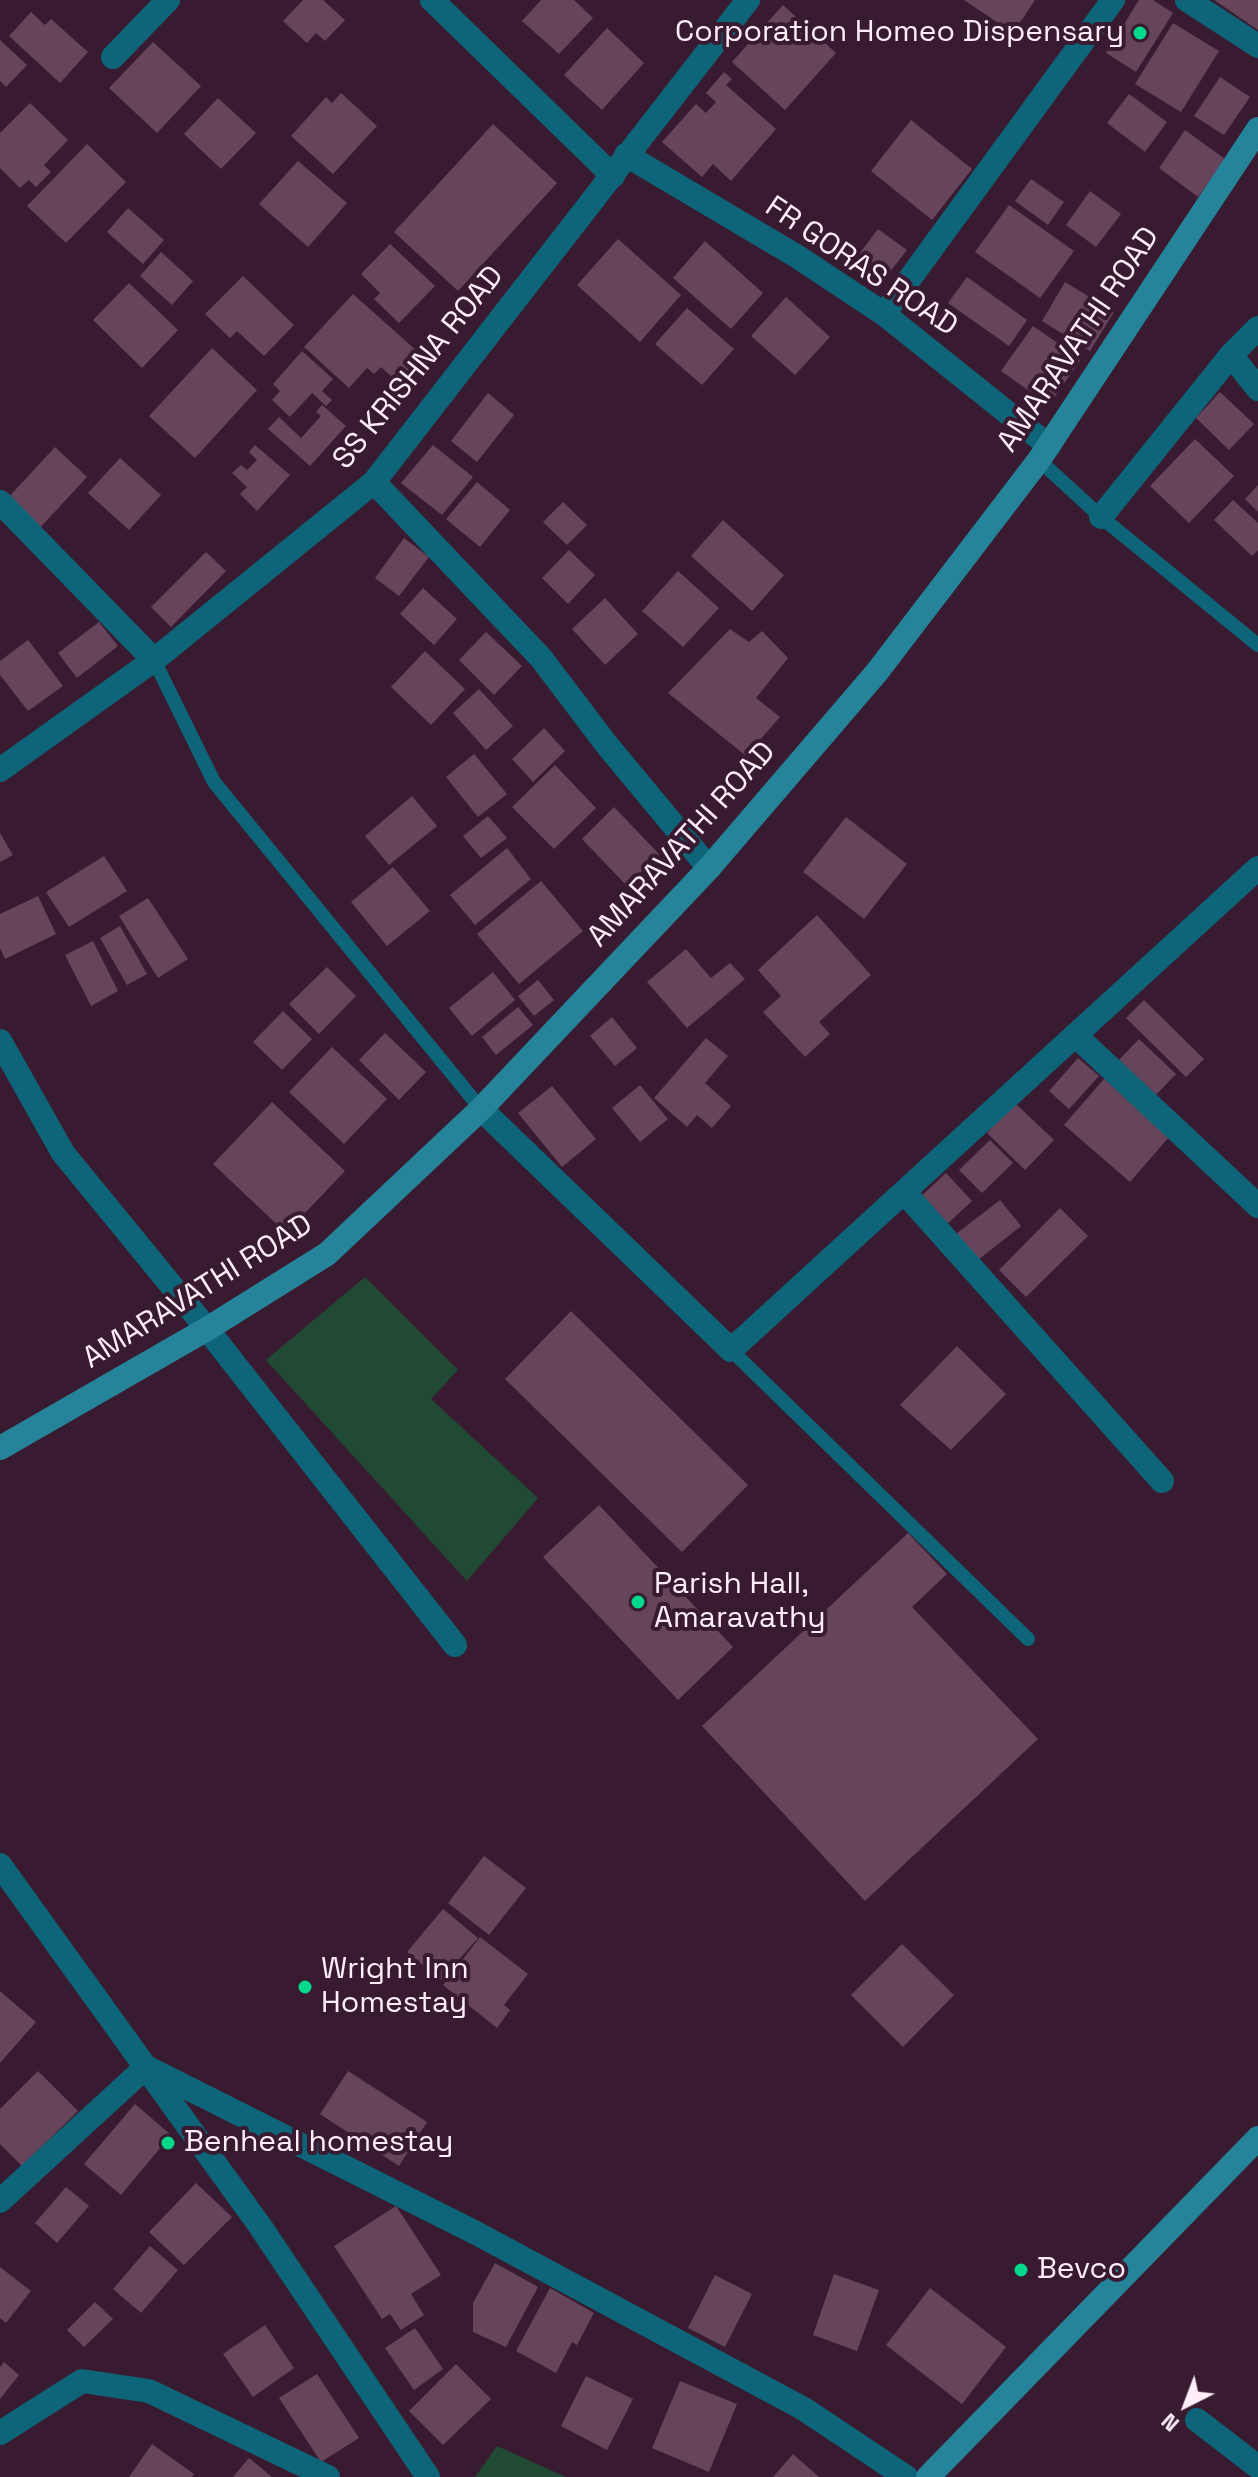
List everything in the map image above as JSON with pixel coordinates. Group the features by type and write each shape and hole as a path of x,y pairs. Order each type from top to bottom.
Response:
{"main road":[{"name":"AMARAVATHI ROAD","path":"0,1448 207,1329 327,1254 481,1109 709,868 877,672 1044,453 1258,129"},
{"path":"928,2477 1258,2138"}],"street":[{"path":"113,57 168,0"},
{"name":"FR GORAS ROAD","path":"432,0 620,166 798,257 884,314 1044,453"},
{"name":"SS KRISHNA ROAD","path":"0,770 154,660 374,482 748,0"},
{"path":"884,314 1113,0"},
{"path":"1187,0 1258,46"},
{"path":"1101,517 1231,355 1258,328"},
{"path":"1231,355 1258,389"},
{"path":"374,482 541,658 607,745 709,868"},
{"path":"0,502 154,660"},
{"path":"481,1109 731,1350 1258,868"},
{"path":"1075,1035 1258,1206"},
{"path":"0,1041 63,1153 207,1329 455,1645"},
{"path":"904,1192 1162,1481"},
{"path":"0,1865 260,2226 428,2477"},
{"path":"0,2201 146,2067"},
{"path":"146,2067 462,2226 777,2394 906,2477"},
{"path":"0,2433 82,2381 149,2391 328,2477"},
{"path":"1197,2420 1258,2467"}],"lane":[{"path":"1044,453 1101,517 1258,645"},
{"path":"154,660 214,782 481,1109"},
{"path":"731,1350 1028,1639"}],"green space":[{"path":"365,1277 458,1370 431,1399 538,1498 467,1581 266,1360"},
{"path":"497,2446 566,2477 475,2477"}],"building":[{"path":"303,0 323,0 345,20 325,41 316,33 307,43 283,21"},
{"path":"541,0 574,0 593,18 559,54 522,21"},
{"path":"964,0 1035,0 1013,33"},
{"name":"Corporation Homeo Dispensary","path":"1139,0 1153,0 1173,13 1136,72 1106,53"},
{"path":"1214,0 1258,0 1258,30"},
{"path":"783,5 836,53 785,110 732,62"},
{"path":"31,12 45,25 51,19 88,52 60,83 9,36"},
{"path":"1173,23 1219,51 1181,112 1135,84"},
{"path":"607,28 644,63 602,110 564,75"},
{"path":"0,40 27,65 6,87 0,81"},
{"path":"153,42 201,86 157,133 109,88"},
{"path":"724,72 732,79 726,85 776,129 731,181 713,164 702,177 662,142 696,104 706,113 716,102 706,93"},
{"path":"1220,77 1250,97 1224,135 1194,116"},
{"path":"341,93 377,126 333,174 291,136 326,97 332,103"},
{"path":"1129,94 1167,122 1145,152 1107,123"},
{"path":"218,98 256,133 221,169 184,134"},
{"path":"30,103 68,140 44,165 51,172 36,187 29,180 20,188 0,168 0,133"},
{"path":"911,120 972,169 932,220 871,171"},
{"path":"493,124 557,183 458,291 394,232"},
{"path":"1185,130 1225,159 1198,197 1159,168"},
{"path":"87,144 126,182 66,243 27,206"},
{"path":"298,161 347,203 308,247 259,204"},
{"path":"1031,179 1064,202 1048,225 1015,201"},
{"path":"1090,191 1121,214 1096,247 1066,225"},
{"path":"1009,205 1074,251 1040,298 975,252"},
{"path":"128,208 164,240 143,264 107,232"},
{"path":"878,229 907,250 878,287 850,266"},
{"path":"618,239 681,295 640,342 577,285"},
{"path":"705,241 763,293 731,329 673,278"},
{"path":"390,244 435,286 399,323 374,299 380,293 361,274"},
{"path":"161,252 193,281 172,305 140,276"},
{"path":"243,276 294,325 264,356 237,331 230,338 205,314"},
{"path":"967,277 1027,320 1009,346 948,303"},
{"path":"1065,282 1114,312 1090,351 1042,321"},
{"path":"129,283 178,330 142,368 93,320"},
{"path":"353,294 427,360 403,387 381,367 374,374 367,368 349,388 304,347"},
{"path":"786,297 830,337 795,375 751,336"},
{"path":"687,308 734,349 702,385 655,344"},
{"path":"1033,326 1081,359 1049,405 1001,371"},
{"path":"212,348 257,390 195,458 149,416"},
{"path":"302,351 333,379 322,391 332,400 326,406 312,393 290,417 272,400 280,391 273,384"},
{"path":"1220,392 1254,424 1229,450 1196,418"},
{"path":"488,393 514,415 477,462 451,441"},
{"path":"322,405 346,426 310,466 268,429 279,417 301,438 321,416 316,412"},
{"path":"1195,439 1234,476 1189,523 1150,486"},
{"path":"255,445 290,475 257,511 240,494 247,487 232,473 241,465 247,470 257,460 249,452"},
{"path":"433,445 473,477 442,515 401,483"},
{"path":"55,447 87,477 38,530 6,500"},
{"path":"120,458 161,495 129,530 88,493"},
{"path":"477,482 510,510 480,547 446,519"},
{"path":"1258,485 1258,512 1245,499"},
{"path":"1233,500 1258,523 1258,550 1252,556 1214,520"},
{"path":"563,502 587,525 567,545 543,522"},
{"path":"723,520 784,575 752,611 691,556"},
{"path":"404,538 429,557 399,596 375,578"},
{"path":"569,550 595,575 568,604 542,578"},
{"path":"206,552 226,571 171,627 151,607"},
{"path":"678,571 719,608 683,647 642,611"},
{"path":"423,588 457,619 434,645 400,614"},
{"path":"605,598 638,634 605,665 572,629"},
{"path":"99,622 118,646 77,678 58,653"},
{"path":"730,629 749,642 762,631 788,658 756,698 780,717 746,756 668,693"},
{"path":"486,632 522,666 494,695 459,660"},
{"path":"28,640 63,686 28,711 0,675 0,661"},
{"path":"425,651 465,689 431,725 391,687"},
{"path":"479,689 513,726 486,750 453,713"},
{"path":"544,728 565,751 533,782 512,759"},
{"path":"474,754 507,794 478,817 446,777"},
{"path":"555,765 596,808 554,849 512,807"},
{"path":"412,796 437,826 389,865 365,836"},
{"path":"614,807 659,854 627,886 582,839"},
{"path":"488,816 507,838 481,858 463,836"},
{"path":"846,817 907,864 864,919 803,872"},
{"path":"0,833 13,855 0,862"},
{"path":"507,848 531,879 475,925 450,895"},
{"path":"104,856 127,891 69,927 46,892"},
{"path":"393,867 430,911 387,946 351,902"},
{"path":"541,881 583,931 519,984 477,934"},
{"path":"38,896 56,934 5,959 0,948 0,914"},
{"path":"148,898 188,959 158,978 119,916"},
{"path":"817,915 871,975 819,1022 830,1034 805,1057 763,1012 781,996 758,970"},
{"path":"120,926 147,974 127,985 100,938"},
{"path":"93,941 118,991 91,1006 65,955"},
{"path":"686,949 711,978 730,963 745,979 687,1028 647,982"},
{"path":"327,967 356,996 319,1034 289,1004"},
{"path":"493,972 515,1000 472,1036 449,1008"},
{"path":"538,980 554,1000 534,1016 518,996"},
{"path":"1144,1000 1204,1059 1186,1077 1126,1018"},
{"path":"518,1007 533,1025 496,1055 482,1037"},
{"path":"283,1011 312,1039 282,1070 253,1042"},
{"path":"612,1017 637,1048 615,1066 590,1036"},
{"path":"385,1033 426,1072 399,1100 359,1060"},
{"path":"706,1038 728,1056 705,1083 731,1106 712,1128 697,1115 687,1127 654,1098"},
{"path":"1139,1039 1176,1074 1151,1100 1115,1064"},
{"path":"332,1047 387,1099 344,1144 289,1092"},
{"path":"1078,1058 1099,1076 1069,1109 1049,1091"},
{"path":"1104,1079 1170,1136 1130,1182 1064,1125"},
{"path":"640,1085 668,1119 640,1142 612,1108"},
{"path":"552,1086 596,1139 562,1167 518,1113"},
{"path":"272,1102 345,1171 286,1233 213,1164"},
{"path":"1015,1103 1054,1140 1025,1170 987,1133"},
{"path":"990,1140 1013,1163 982,1193 959,1170"},
{"path":"946,1173 972,1201 943,1228 917,1200"},
{"path":"1000,1200 1021,1226 973,1264 952,1237"},
{"path":"1060,1208 1088,1236 1026,1297 999,1270"},
{"path":"571,1311 748,1485 682,1552 505,1379"},
{"path":"957,1346 1006,1394 951,1450 900,1405"},
{"name":"Parish Hall, Amaravathy","path":"599,1505 733,1647 678,1700 543,1557"},
{"path":"908,1533 947,1574 912,1607 1038,1739 865,1901 702,1726"},
{"path":"484,1856 526,1888 489,1935 448,1903"},
{"path":"443,1909 478,1938 441,1980 407,1952"},
{"path":"480,1937 528,1974 504,2005 510,2010 497,2028 443,1985"},
{"path":"902,1944 954,1995 903,2047 851,1995"},
{"path":"0,1991 36,2022 0,2063"},
{"path":"38,2071 78,2111 22,2166 0,2144 0,2109"},
{"path":"348,2071 427,2122 399,2166 320,2114"},
{"path":"135,2104 171,2135 121,2195 84,2164"},
{"path":"196,2183 232,2217 184,2265 149,2232"},
{"path":"66,2187 89,2206 57,2243 35,2223"},
{"path":"396,2206 441,2275 411,2294 424,2315 401,2330 390,2314 382,2319 334,2246"},
{"path":"150,2246 178,2270 141,2313 113,2289"},
{"path":"495,2263 538,2287 506,2347 473,2332 473,2303"},
{"path":"0,2267 31,2291 6,2323 0,2318"},
{"path":"834,2274 879,2290 857,2351 813,2335"},
{"path":"715,2275 752,2294 725,2347 688,2328"},
{"path":"550,2288 594,2313 577,2345 572,2342 556,2373 516,2351"},
{"path":"930,2288 1006,2347 962,2404 886,2345"},
{"path":"95,2302 113,2319 84,2347 67,2330"},
{"path":"265,2325 294,2368 253,2397 223,2354"},
{"path":"415,2328 443,2369 414,2390 385,2348"},
{"path":"4,2362 19,2375 0,2399 0,2367"},
{"path":"456,2364 491,2399 443,2445 409,2411"},
{"path":"317,2374 359,2438 321,2462 279,2398"},
{"path":"586,2376 633,2399 607,2450 561,2426"},
{"path":"680,2381 737,2404 709,2472 652,2448"},
{"path":"152,2444 194,2474 192,2477 129,2477"},
{"path":"793,2454 819,2477 773,2477"},
{"path":"249,2458 272,2477 233,2477"}],"place":[{"name":"Corporation Homeo Dispensary","path":"1140,33"},
{"name":"Parish Hall, Amaravathy","path":"638,1602"},
{"name":"Wright Inn Homestay","path":"305,1987"},
{"name":"Benheal homestay","path":"168,2143"},
{"name":"Bevco","path":"1021,2270"}]}
